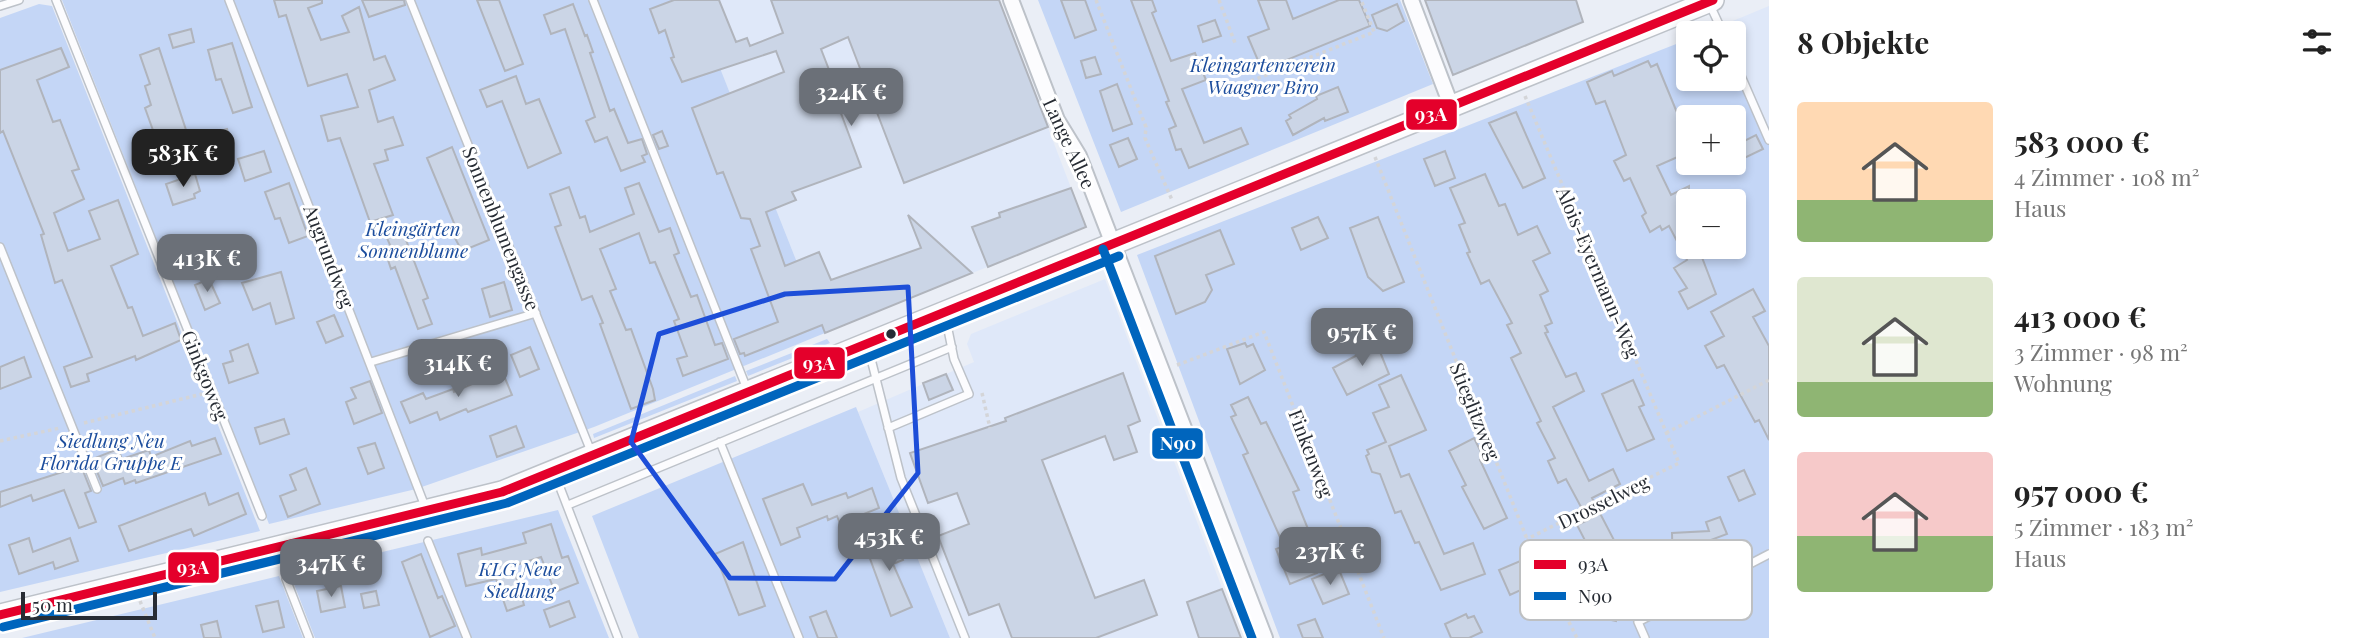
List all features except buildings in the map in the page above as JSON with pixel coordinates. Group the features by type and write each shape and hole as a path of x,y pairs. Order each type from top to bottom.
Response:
{"street":[{"name":"Lange Allee","path":"1011,0 1058,120 1079,156 1265,638"},
{"path":"1412,0 1452,108"},
{"path":"0,615 502,492 1711,1"}],"lane":[{"path":"0,6 19,0"},
{"name":"Ginkgoweg","path":"56,0 262,516"},
{"name":"Augrundweg","path":"229,0 428,512"},
{"name":"Sonnenblumengasse","path":"410,0 593,456"},
{"path":"593,0 749,393"},
{"path":"1711,1 1718,21"},
{"path":"1746,87 1769,140"},
{"path":"0,247 96,489"},
{"path":"371,362 536,313"},
{"path":"888,428 969,394 952,347 945,314"},
{"path":"867,345 901,478 965,638"},
{"path":"568,505 952,347"},
{"path":"720,442 799,638"},
{"path":"554,472 618,638"},
{"path":"428,541 467,638"},
{"path":"1752,563 1769,554"},
{"path":"286,579 309,638"},
{"path":"1642,620 1638,622 1645,638"}],"path":[{"path":"1096,0 1146,127 1145,138 1169,195 1182,217"},
{"path":"1219,0 1235,43"},
{"path":"1251,81 1374,32 1361,0"},
{"name":"Alois-Eyermann-Weg","path":"1519,81 1679,464"},
{"name":"Stieglitzweg","path":"1369,142 1527,539"},
{"name":"Finkenweg","path":"1161,370 1264,332 1384,638"},
{"path":"1666,433 1769,380"},
{"path":"0,441 213,392"},
{"name":"Drosselweg","path":"1527,539 1679,464"},
{"path":"140,600 155,638"},
{"name":"Stieglitzweg","path":"1568,620 1577,638"}],"highlighted area":[{"path":"908,287 918,473 835,579 730,578 631,442 659,334 785,294"}],"shaded area":[{"path":"693,0 999,0 1086,227 825,333"},
{"path":"1769,6 1769,131 1746,78 1746,21 1733,21"},
{"path":"1105,279 1241,638 950,638 858,412 974,362 967,344 971,334"}],"green space":[{"name":"Kleingärten Sonnenblume","path":"62,0 693,0 825,333 594,427 416,489 269,524"},
{"name":"Kleingartenverein Waagner Biro","path":"1038,0 1400,0 1433,84 1121,212"},
{"name":"Siedlung Neu Florida Gruppe E","path":"39,4 52,6 260,531 0,592 0,18"},
{"path":"1676,44 1676,91 1746,91 1746,78 1769,131 1769,638 1280,638 1137,255"},
{"path":"827,339 830,343 748,376 746,371"},
{"path":"735,376 737,381 594,438 593,434"},
{"path":"856,407 950,638 639,638 592,516"},
{"name":"KLG Neue Siedlung","path":"558,510 609,638 315,638 290,574"},
{"path":"279,576 303,638 22,638"}],"transit line":[{"name":"93A","path":"0,615 502,492 1713,0"},
{"name":"N90","path":"1103,249 1252,638"},
{"name":"N90","path":"3,627 507,503 1119,256"}]}
